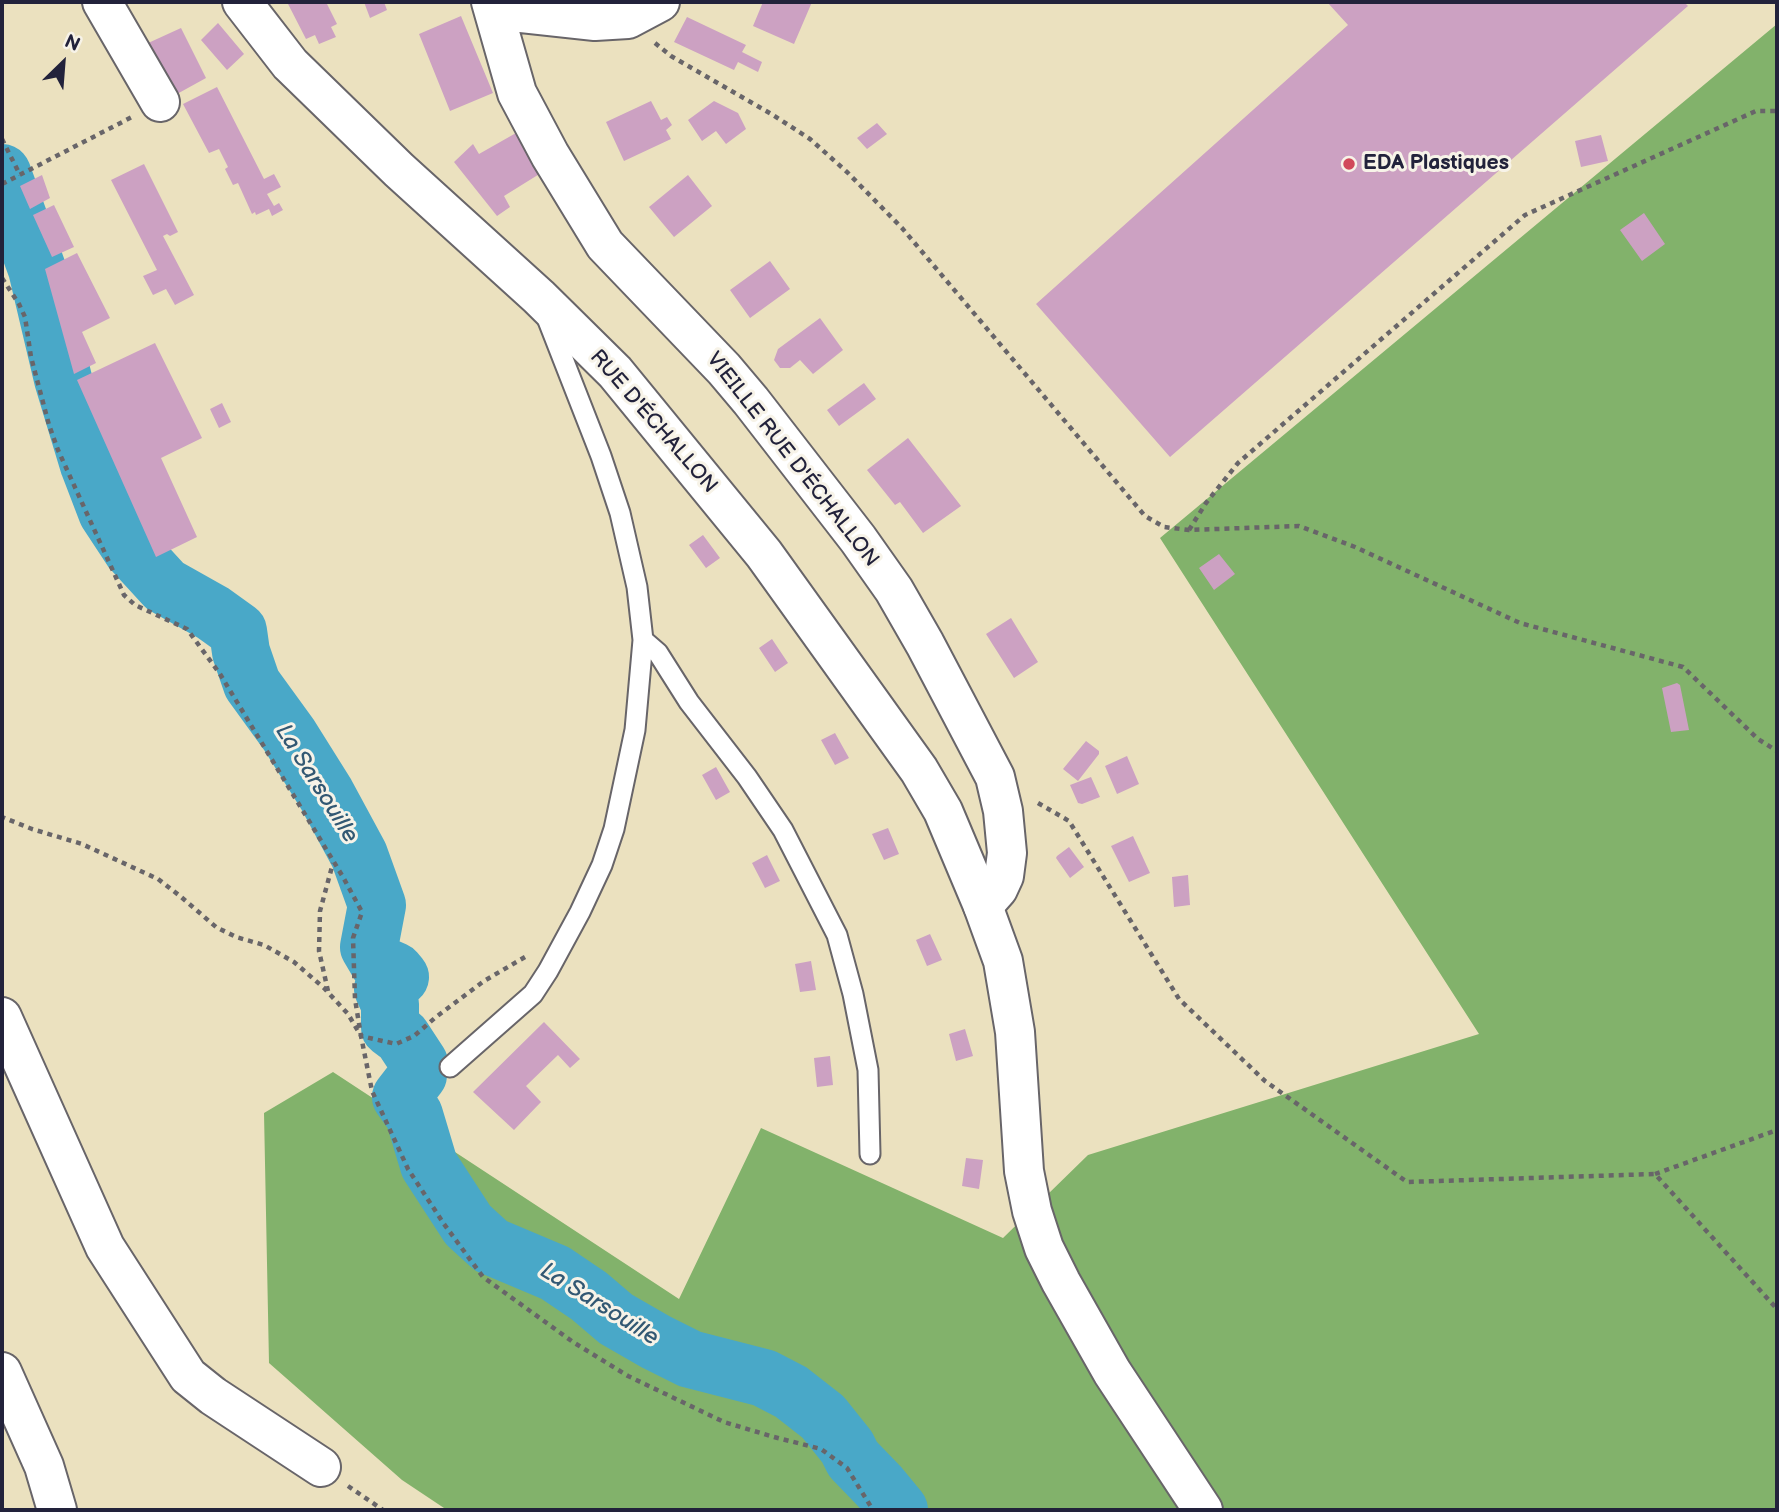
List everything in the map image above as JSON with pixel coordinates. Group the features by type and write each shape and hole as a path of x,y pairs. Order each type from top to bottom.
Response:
{"street":[{"path":"102,2 160,102"},
{"name":"RUE D'ÉCHALLON","path":"242,2 290,64 399,170 539,297 615,372 780,576 919,770 943,811 1003,961 1015,1032 1024,1171 1032,1211 1044,1248 1112,1372 1203,1510"},
{"path":"493,6 596,21 644,10"},
{"name":"VIEILLE RUE D'ÉCHALLON","path":"493,6 517,93 550,155 605,245 730,377 858,539 894,590 925,644 995,777 1003,811 1007,853 1004,876 998,889 983,906"},
{"path":"2,1017 105,1247 188,1376 213,1396 321,1467"},
{"path":"2,1371 44,1466 57,1510"}],"lane":[{"path":"450,1066 533,994 548,971 602,864 614,829 635,730 643,640 637,587 620,513 601,456 539,297"},
{"path":"643,640 659,653 689,702 747,777 783,830 837,935 853,994 868,1070 870,1154"}],"path":[{"path":"644,10 671,57 810,139 846,172 902,229 1145,516 1164,527 1189,530 1299,526 1355,547 1520,623 1683,667 1758,739 1777,751"},
{"path":"2,184 160,102"},
{"path":"1189,530 1206,503 1238,463 1525,215 1756,111 1777,111"},
{"path":"2,139 18,176"},
{"path":"2,278 25,317 31,356 58,450 124,595 135,605 187,629 220,674 362,912 353,938 355,999 372,1091 408,1169 444,1224 483,1277 573,1342 628,1376 724,1422 821,1449 847,1468 873,1510"},
{"path":"995,777 1069,821 1179,999 1265,1081 1407,1182 1654,1174 1777,1130"},
{"path":"2,817 82,844 158,879 216,927 236,937 264,945 294,962 348,1014 361,1036 396,1044 414,1036 484,981 530,954"},
{"path":"329,994 319,951 320,911 334,862"},
{"path":"1654,1174 1777,1308"},
{"path":"321,1467 383,1510"}],"green space":[{"path":"1777,24 1777,1510 447,1510 402,1480 269,1363 264,1113 333,1072 679,1299 761,1128 1003,1238 1088,1155 1479,1034 1160,538"}],"building":[{"path":"287,2 326,2 337,24 331,27 336,37 319,44 315,35 306,39"},
{"path":"364,2 384,2 387,10 370,18"},
{"path":"763,2 812,2 794,44 753,26"},
{"name":"EDA Plastiques","path":"1327,2 1684,2 1688,6 1170,457 1036,304 1348,25"},
{"path":"461,16 493,93 450,111 419,34"},
{"path":"687,17 746,45 742,52 762,62 758,72 738,62 734,70 674,42"},
{"path":"218,23 244,54 227,70 201,40"},
{"path":"181,28 206,78 177,94 146,44"},
{"path":"217,87 264,179 274,174 281,187 267,194 274,206 279,203 283,210 272,216 269,209 252,214 238,183 233,185 219,149 209,153 183,104"},
{"path":"651,101 661,120 667,117 672,125 666,130 671,139 624,161 606,122"},
{"path":"714,101 738,113 746,129 726,144 716,131 702,141 688,120"},
{"path":"877,123 887,134 867,149 857,138"},
{"path":"516,133 541,173 504,196 510,207 497,216 454,162 473,144 479,154"},
{"path":"1601,135 1608,161 1581,167 1575,141"},
{"path":"144,164 178,232 163,236 194,295 175,305 166,289 153,295 143,276 157,270 111,180"},
{"path":"42,175 50,198 30,209 20,186"},
{"path":"688,175 712,206 674,237 649,207"},
{"path":"54,205 74,247 52,257 33,215"},
{"path":"1644,213 1665,244 1642,261 1620,230"},
{"path":"77,253 110,318 82,332 96,363 74,374 45,269"},
{"path":"770,261 790,289 750,318 730,290"},
{"path":"820,318 843,350 813,374 800,360 790,368 780,368 774,360 778,349"},
{"path":"155,343 202,438 161,458 197,537 156,557 77,380"},
{"path":"864,383 876,399 839,426 827,410"},
{"path":"222,403 231,422 219,428 210,409"},
{"path":"908,438 961,506 923,533 900,502 895,505 867,470"},
{"path":"703,535 720,558 706,568 689,545"},
{"path":"1219,554 1235,574 1214,590 1199,568"},
{"path":"1011,618 1038,662 1014,678 986,634"},
{"path":"772,639 788,663 775,672 759,648"},
{"path":"1677,683 1680,685 1689,730 1671,732 1662,688"},
{"path":"835,733 849,758 835,765 821,740"},
{"path":"1086,741 1099,751 1099,754 1078,781 1063,769"},
{"path":"1127,756 1139,784 1117,794 1105,766"},
{"path":"716,767 730,792 716,800 702,775"},
{"path":"1091,777 1100,797 1078,803 1070,785"},
{"path":"888,828 899,854 884,860 872,834"},
{"path":"1133,836 1150,873 1129,882 1111,846"},
{"path":"1069,847 1084,867 1070,878 1056,858"},
{"path":"767,855 780,881 765,888 752,863"},
{"path":"1188,875 1190,905 1174,907 1172,877"},
{"path":"930,934 942,960 927,966 916,940"},
{"path":"811,961 816,990 800,992 795,964"},
{"path":"544,1022 580,1059 570,1068 558,1055 526,1086 541,1102 514,1130 473,1092"},
{"path":"965,1029 973,1056 956,1061 949,1034"},
{"path":"830,1056 833,1085 817,1087 814,1058"},
{"path":"966,1158 983,1160 979,1189 962,1186"}],"waterway":[{"name":"La Sarsouille","path":"2,173 37,269 63,379 89,465 107,512 132,550 165,586 213,613 238,631 241,652 252,684 289,735 326,794 359,855 377,905 369,947 379,964 395,971 400,977 383,989 390,1004 390,1028 402,1037 419,1063 418,1075 401,1097 414,1115 429,1165 468,1225 491,1246 555,1273 589,1296 616,1319 656,1342 690,1359 764,1378 791,1392 823,1417 853,1459 899,1510"}],"place":[{"name":"EDA Plastiques","path":"1349,164"}]}
